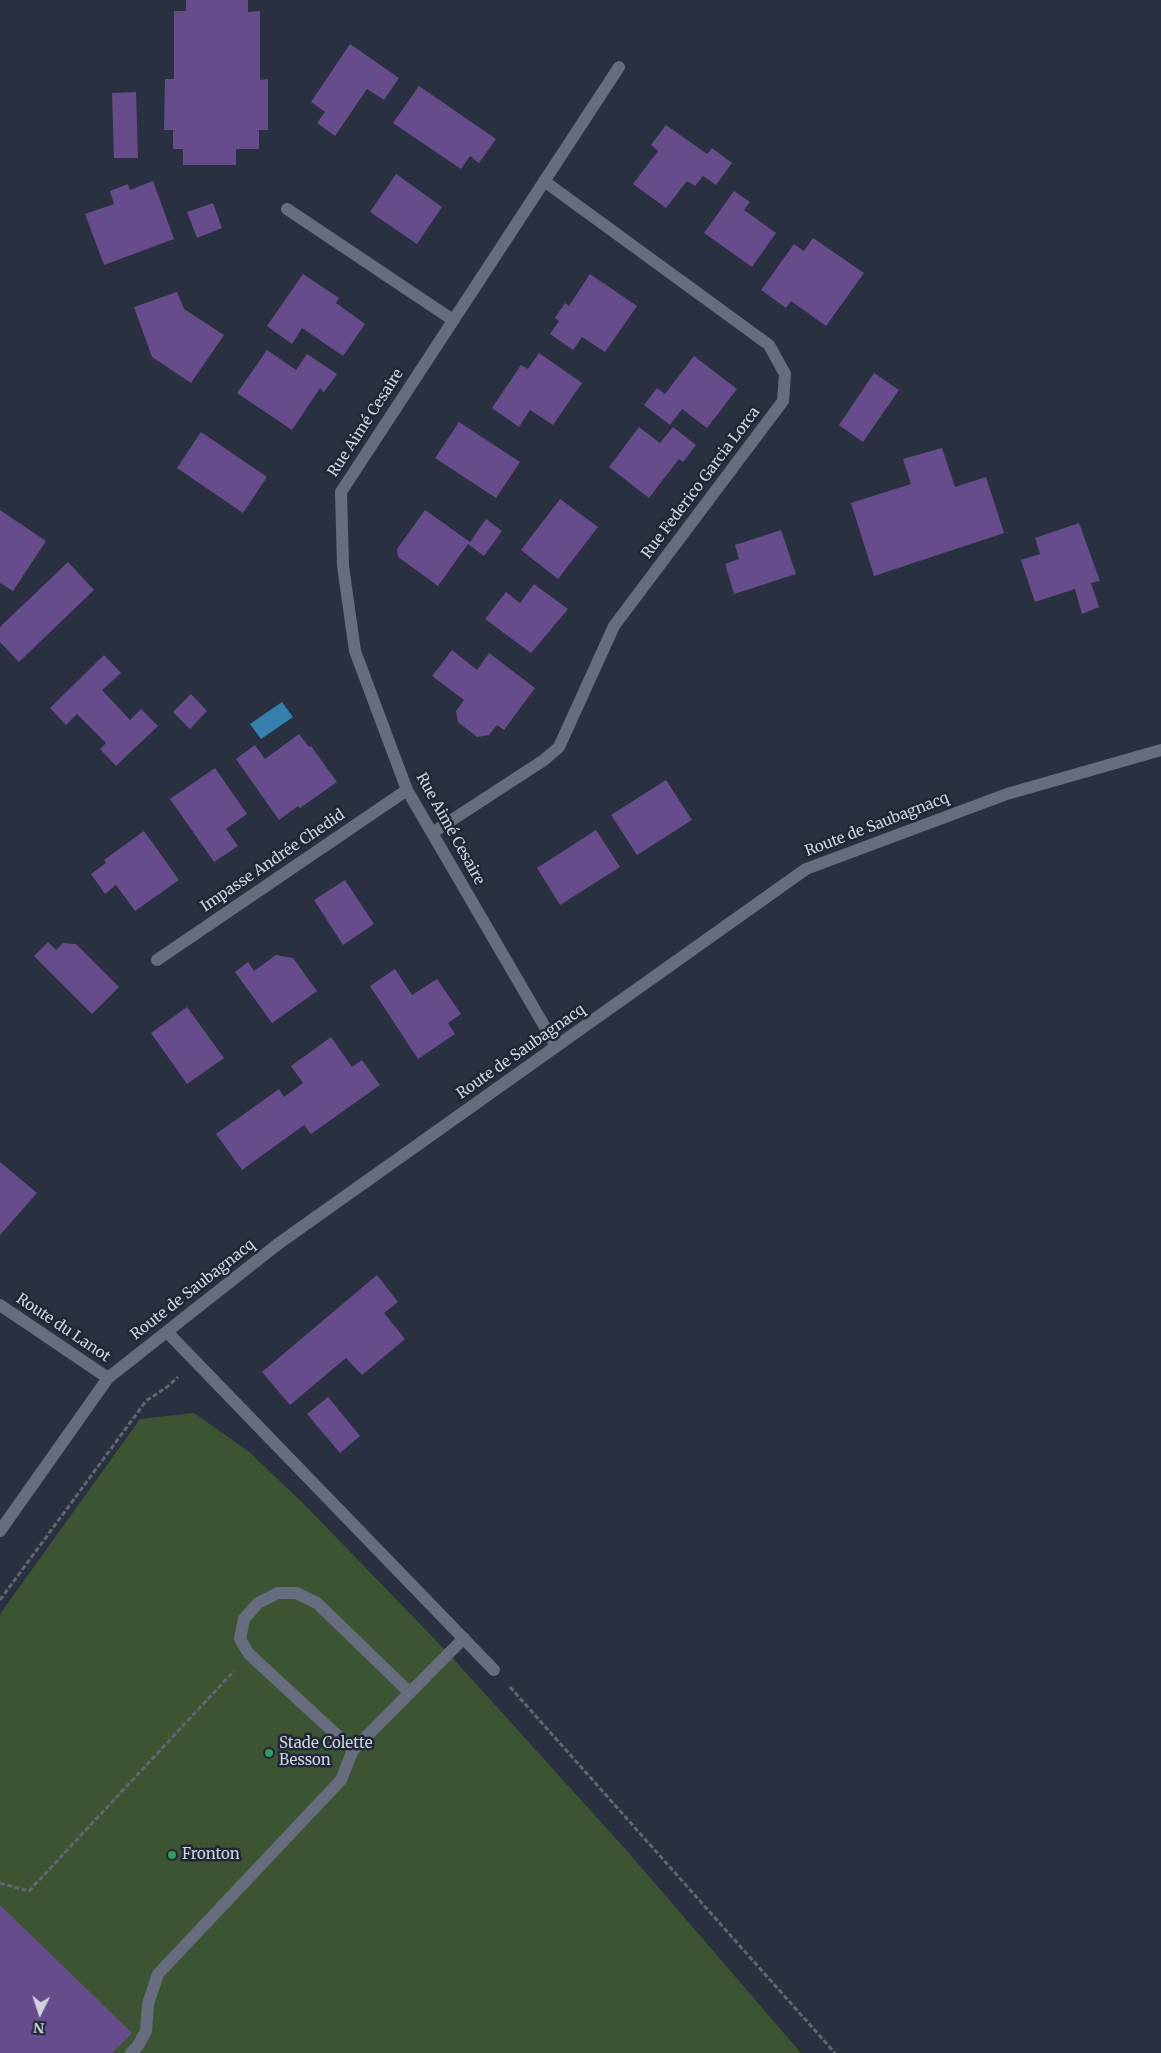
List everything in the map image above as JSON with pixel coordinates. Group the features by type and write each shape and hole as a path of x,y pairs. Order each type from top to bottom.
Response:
{"street":[{"name":"Rue Aimé Cesaire","path":"556,1046 407,790 355,651 343,566 341,492 619,67"},
{"name":"Rue Federico Garcia Lorca","path":"432,833 544,760 559,747 614,626 783,401 784,374 769,345 544,181"},
{"path":"287,209 454,320"},
{"name":"Route de Saubagnacq","path":"0,1531 108,1378 278,1244 806,869 1007,794 1161,750"},
{"name":"Impasse Andrée Chedid","path":"157,960 407,790"},
{"name":"Route du Lanot","path":"0,1304 108,1378"},
{"path":"167,1332 494,1670"},
{"path":"353,1750 249,1654 240,1639 244,1620 258,1603 278,1593 296,1593 317,1603 410,1693"},
{"path":"132,2053 146,2031 148,2004 158,1974 341,1780 353,1750 464,1638"}],"path":[{"path":"0,1600 146,1401 167,1387 195,1361"},
{"path":"0,1882 30,1891 249,1654"},
{"path":"494,1670 835,2053"}],"green space":[{"name":"Stade Colette Besson","path":"194,1413 248,1451 303,1503 449,1654 628,1852 801,2053 0,2053 0,1614 140,1419"}],"water":[{"path":"282,702 293,717 261,739 250,724"}],"building":[{"path":"186,0 248,0 248,12 260,11 260,80 268,79 268,130 259,130 259,149 236,149 236,165 183,165 183,149 173,149 173,130 164,130 165,79 174,79 174,11 186,11"},
{"path":"350,44 399,78 384,100 367,89 335,136 317,123 325,112 311,102"},
{"path":"419,86 496,139 479,163 470,156 461,169 393,123"},
{"path":"136,92 138,158 114,158 112,93"},
{"path":"666,125 707,154 712,148 732,163 716,185 703,176 695,186 687,181 666,208 633,184 658,151 651,145"},
{"path":"396,174 442,207 417,244 370,212"},
{"path":"153,181 174,239 104,265 85,214 114,204 110,191 128,184 130,190"},
{"path":"734,191 750,202 744,210 776,233 752,267 704,233"},
{"path":"213,203 222,228 197,238 187,212"},
{"path":"813,238 864,273 826,326 791,301 786,308 761,290 794,244 804,251"},
{"path":"303,274 339,298 336,303 365,324 343,356 302,328 292,344 267,326"},
{"path":"590,274 637,306 605,352 582,337 573,350 550,334 559,321 555,318 565,303 569,306"},
{"path":"177,292 184,309 224,335 191,383 152,357 134,307"},
{"path":"267,350 296,370 307,354 337,374 324,392 320,388 292,430 237,393"},
{"path":"539,353 582,383 553,425 530,410 519,427 492,408 521,365 528,369"},
{"path":"694,356 737,389 707,428 682,409 670,425 644,405 657,388 665,394"},
{"path":"874,373 899,390 863,442 839,425"},
{"path":"459,422 520,462 496,498 435,458"},
{"path":"639,427 660,443 673,427 696,445 683,462 679,459 649,498 609,467"},
{"path":"201,432 267,477 243,513 177,468"},
{"path":"942,448 955,487 986,477 1004,533 874,576 851,503 911,484 903,459"},
{"path":"560,499 598,527 558,579 521,550"},
{"path":"0,510 46,541 13,591 0,583"},
{"path":"425,510 470,542 486,519 502,531 484,556 468,544 438,586 398,557 397,549"},
{"path":"1079,523 1100,581 1091,583 1099,607 1082,614 1075,589 1035,602 1021,560 1040,554 1035,538"},
{"path":"781,530 796,574 734,594 725,564 739,559 735,545"},
{"path":"68,562 94,590 19,662 0,642 0,627"},
{"path":"534,584 568,609 531,653 485,619 506,592 520,603"},
{"path":"452,650 477,670 489,653 535,688 504,730 497,725 489,735 477,737 458,722 456,711 464,700 432,676"},
{"path":"104,655 121,673 102,690 130,720 141,709 158,726 116,766 100,749 106,743 77,714 66,725 50,708"},
{"path":"191,694 207,711 190,729 173,712"},
{"path":"299,734 309,747 311,746 337,782 279,820 236,759 255,745 265,759"},
{"path":"215,768 247,814 226,829 238,846 214,862 170,799"},
{"path":"666,780 692,820 637,855 611,815"},
{"path":"596,830 620,867 560,905 537,868"},
{"path":"144,831 179,880 135,911 116,885 105,894 91,874 106,863 104,860"},
{"path":"345,880 374,924 343,945 314,900"},
{"path":"48,942 56,950 63,943 76,944 119,987 92,1014 34,956"},
{"path":"276,955 293,958 317,991 272,1023 235,972 248,962 254,971"},
{"path":"395,969 412,995 437,979 461,1014 448,1023 455,1034 418,1059 370,986"},
{"path":"187,1007 224,1058 187,1084 151,1033"},
{"path":"331,1037 352,1067 362,1060 380,1085 311,1134 304,1125 242,1170 216,1134 279,1089 284,1097 303,1083 291,1066"},
{"path":"0,1162 37,1193 0,1235"},
{"path":"377,1275 398,1302 384,1313 405,1339 362,1375 346,1358 290,1405 262,1372"},
{"path":"328,1397 360,1436 340,1453 307,1414"},
{"path":"0,1905 132,2033 112,2053 0,2053"}],"place":[{"name":"Stade Colette Besson","path":"269,1753"},
{"name":"Fronton","path":"172,1855"}]}
